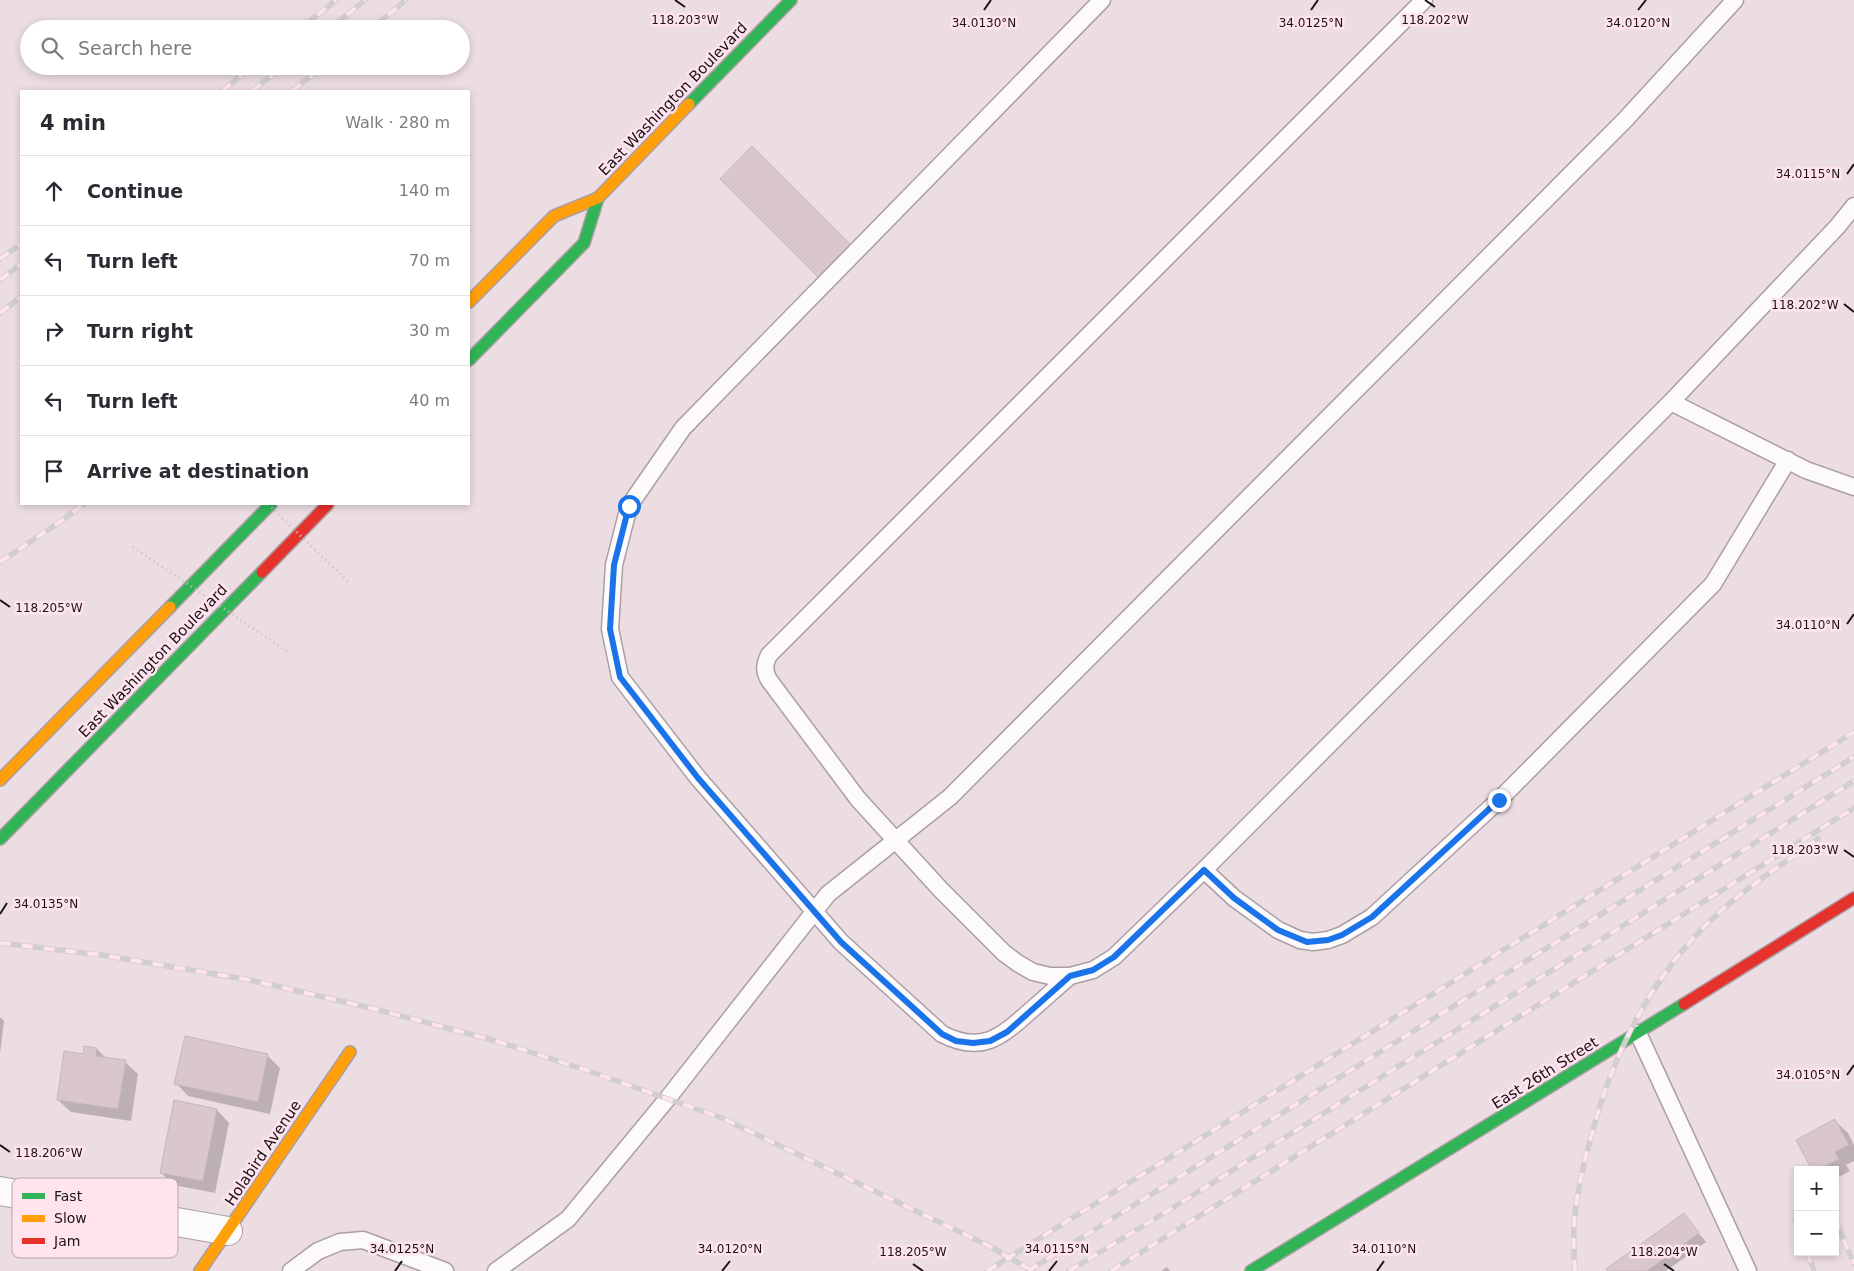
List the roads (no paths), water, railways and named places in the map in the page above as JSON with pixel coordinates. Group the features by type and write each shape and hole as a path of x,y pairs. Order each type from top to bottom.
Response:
{"main road":[{"name":"East Washington Boulevard","path":"470,301 554,216 598,198 791,0"},
{"name":"East Washington Boulevard","path":"470,359 584,243 598,198"},
{"name":"East Washington Boulevard","path":"0,780 268,505"},
{"name":"East Washington Boulevard","path":"0,839 327,505"},
{"name":"East 26th Street","path":"1251,1271 1854,898"},
{"name":"Holabird Avenue","path":"200,1271 350,1052"}],"street":[{"path":"178,1222 228,1231"}],"lane":[{"path":"1070,976 1007,1032 990,1041 973,1043 956,1041 942,1034 848,948 698,778 620,677 610,629 614,565 629,506 684,428 1102,0"},
{"path":"1424,0 769,656 764,667 769,680 858,799 941,890 1004,953 1018,964 1033,972 1050,976 1070,976 1093,970 1114,957 1204,870 1671,402 1837,227 1854,206"},
{"path":"496,1271 568,1219 668,1098 828,894 950,797 1624,121 1735,0"},
{"path":"1671,402 1806,470 1854,486"},
{"path":"1204,870 1234,898 1278,930 1300,940 1313,942 1328,940 1342,935 1372,917 1499,800 1713,584 1788,460"},
{"path":"1638,1033 1748,1271"},
{"path":"291,1271 318,1251 340,1242 363,1240 445,1271"}],"railway":[{"path":"311,20 336,0"},
{"path":"341,20 365,0"},
{"path":"382,20 406,0"},
{"path":"223,90 242,75"},
{"path":"253,90 272,75"},
{"path":"293,90 312,75"},
{"path":"0,259 20,245"},
{"path":"0,280 20,265"},
{"path":"0,313 20,298"},
{"path":"0,562 83,505"},
{"path":"987,1271 1854,732"},
{"path":"1028,1271 1854,757"},
{"path":"1069,1271 1854,781"},
{"path":"1111,1271 1854,808"},
{"path":"1575,1271 1574,1222 1588,1148 1599,1109 1619,1054 1646,1002 1679,954 1712,919 1756,883 1818,839"},
{"path":"0,943 102,955 250,980 371,1008 496,1041 586,1070 722,1118 987,1245 1033,1271"},
{"path":"1839,1228 1854,1264"},
{"path":"1808,1256 1814,1271"}]}
